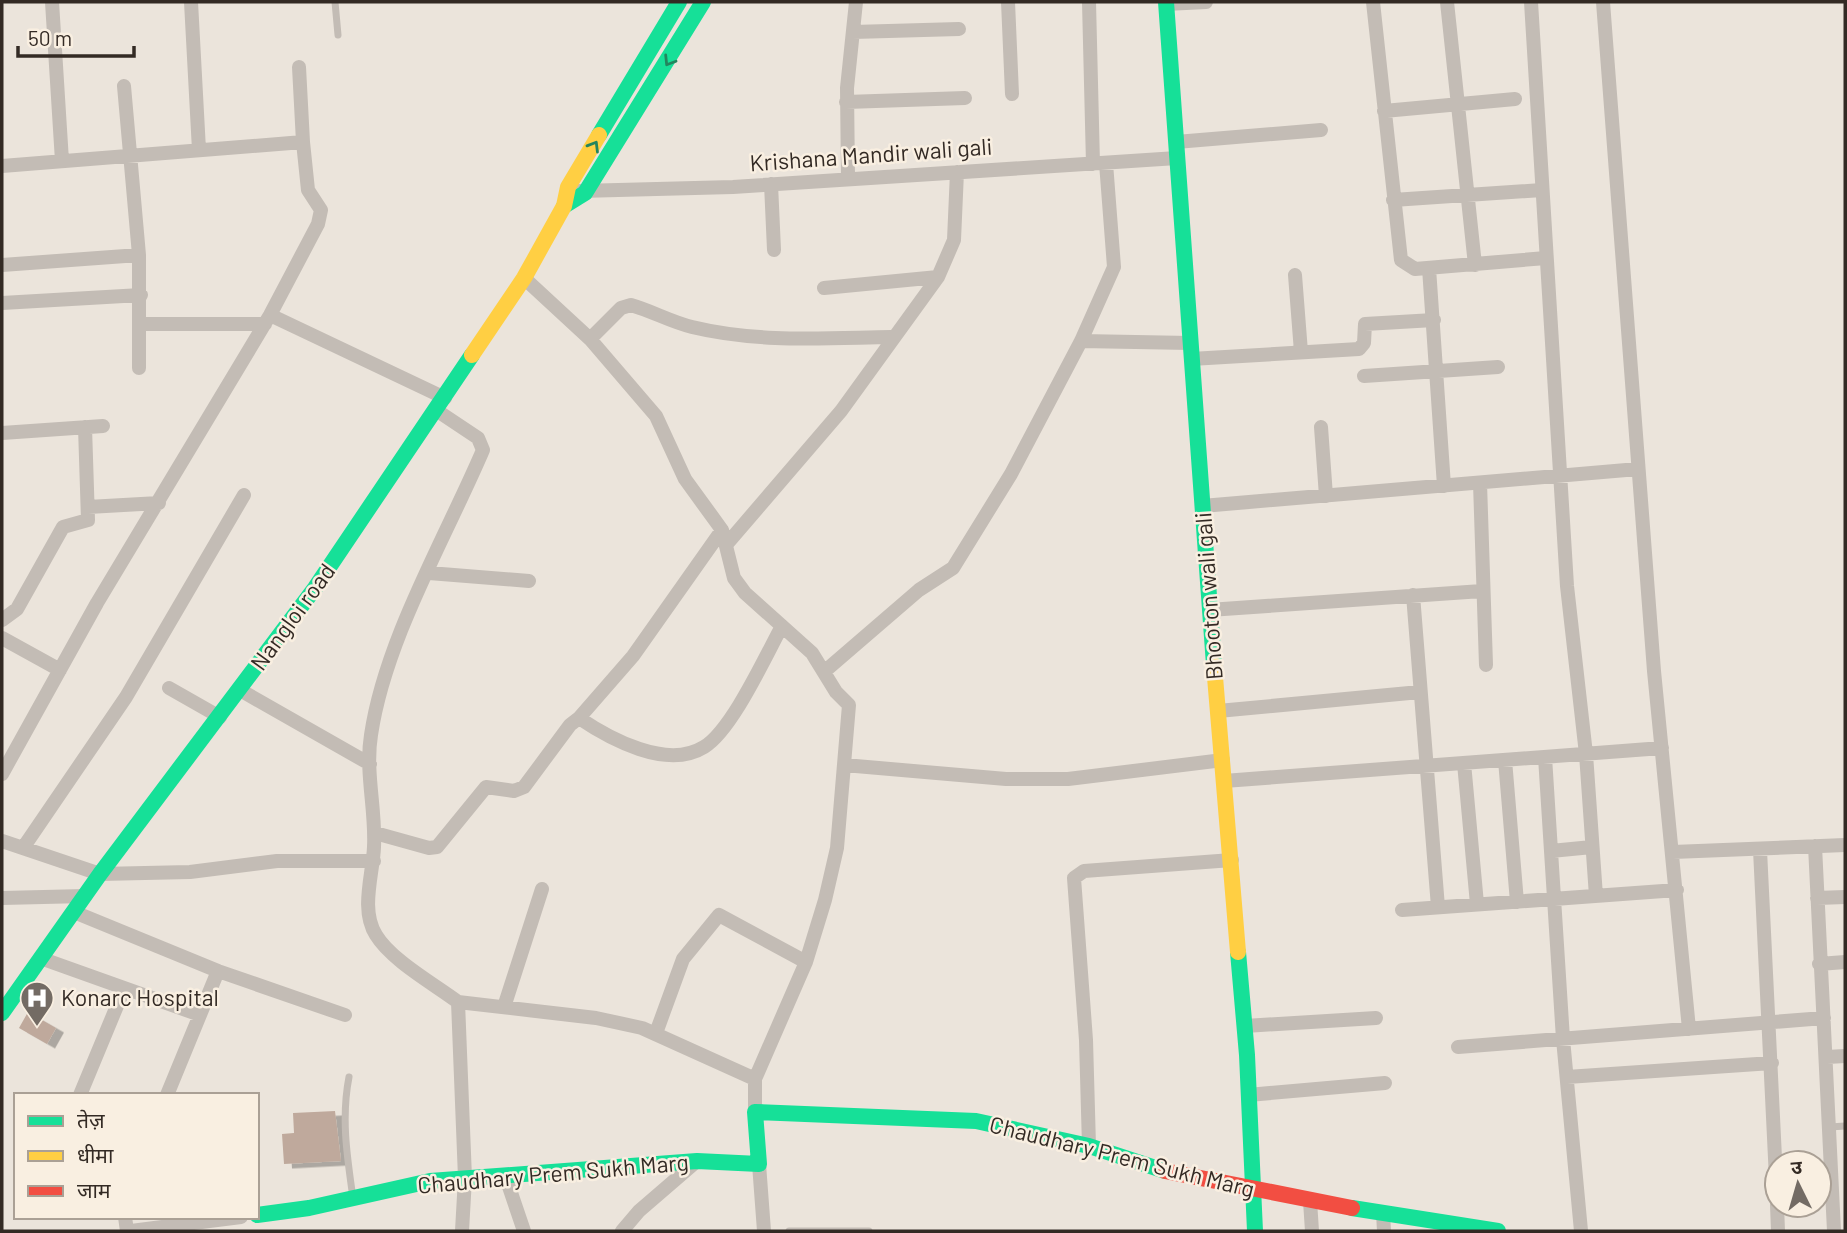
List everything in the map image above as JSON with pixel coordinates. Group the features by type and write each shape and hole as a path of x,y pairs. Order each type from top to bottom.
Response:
{"street":[{"path":"52,2 62,161"},
{"path":"191,2 199,150"},
{"path":"564,206 569,187 679,2"},
{"path":"564,206 585,193 703,2"},
{"path":"848,179 846,102 856,2"},
{"path":"1008,2 1012,94"},
{"path":"825,671 910,598 953,568 1011,474 1081,341 1114,267 1100,163 1089,2"},
{"path":"1166,3 1206,2"},
{"path":"1373,2 1401,260 1415,268 1429,268 1546,258"},
{"path":"1447,2 1475,265"},
{"path":"1531,2 1567,586 1586,754 1596,896"},
{"path":"1603,2 1638,469 1689,1029"},
{"name":"Bhooton wali gali","path":"1166,3 1209,610 1245,1026 1255,1231"},
{"path":"853,32 959,29"},
{"path":"2,774 60,670 268,319 321,216 319,206 308,190 299,66"},
{"path":"124,86 139,255 139,369"},
{"path":"846,102 965,98"},
{"path":"1384,111 1515,99"},
{"name":"Krishana Mandir wali gali","path":"569,187 585,193 1100,163 1321,130"},
{"path":"2,166 303,142"},
{"path":"726,545 841,411 891,337 938,277 954,240 957,172"},
{"path":"771,184 774,250"},
{"path":"1393,200 1542,190"},
{"name":"Nangloi road","path":"2,1013 43,959 100,874 315,589 524,278 564,206"},
{"path":"2,265 139,255"},
{"path":"1429,268 1444,486"},
{"path":"1295,275 1301,352"},
{"path":"824,288 938,277"},
{"path":"524,278 590,339 656,416 685,479 722,530 734,578 744,593 812,653 836,692 849,705 837,848 806,962 755,1079 764,1231"},
{"path":"2,303 141,295"},
{"path":"590,339 621,308 631,305 692,327 733,335 774,339 891,337"},
{"path":"140,324 268,319 440,404 484,445 399,635 371,736 370,764 375,833 368,904 375,934 387,948 458,1002 596,1018 656,1033 755,1079"},
{"path":"1081,341 1191,351 1301,352 1361,348 1364,326 1369,323 1434,320"},
{"path":"1364,376 1498,367"},
{"path":"2,433 103,426"},
{"path":"60,670 2,638 2,620 18,609 63,527 88,520 85,427"},
{"path":"1321,427 1326,496"},
{"path":"1202,506 1638,469"},
{"path":"1480,483 1486,665"},
{"path":"23,848 126,697 244,495"},
{"path":"88,507 159,503"},
{"path":"375,833 429,848 437,847 486,787 514,791 524,787 570,725 634,656 722,530"},
{"path":"429,573 530,581"},
{"path":"1209,610 1482,591"},
{"path":"1413,595 1438,907"},
{"path":"579,718 609,738 637,749 682,754 703,748 718,735 729,719 782,626"},
{"path":"169,688 220,717"},
{"path":"240,690 370,764"},
{"path":"1218,711 1420,692"},
{"path":"1224,781 1662,748"},
{"path":"1545,757 1563,1039 1581,1231"},
{"path":"844,765 1006,779 1068,779 1223,760"},
{"path":"1504,761 1517,902"},
{"path":"1464,764 1477,904"},
{"path":"2,841 100,874 190,872 277,861 373,861"},
{"path":"1673,852 1845,845"},
{"path":"1815,846 1819,964 1827,1057 1833,1231"},
{"path":"1551,851 1592,847"},
{"path":"1760,850 1775,1149"},
{"path":"1089,1146 1086,1041 1074,878 1084,871 1231,860"},
{"path":"504,1007 542,889"},
{"path":"1402,910 1677,890"},
{"path":"2,898 85,896"},
{"path":"1817,898 1845,897"},
{"path":"74,912 218,971 345,1015"},
{"path":"656,1033 683,959 719,915 806,962"},
{"path":"43,959 200,1015"},
{"path":"1819,964 1845,962"},
{"path":"168,1093 218,971"},
{"path":"80,1093 124,989"},
{"path":"458,1002 465,1178 462,1231"},
{"path":"1245,1026 1376,1018"},
{"path":"1458,1047 1824,1018"},
{"path":"1827,1057 1845,1056"},
{"path":"1567,1077 1772,1063"},
{"path":"1248,1096 1385,1083"},
{"name":"Chaudhary Prem Sukh Marg","path":"755,1112 976,1121 1089,1146 1177,1175 1310,1202 1465,1229 1498,1231"},
{"path":"622,1231 639,1211 698,1161"},
{"name":"Chaudhary Prem Sukh Marg","path":"259,1215 430,1181 698,1161 759,1164"},
{"path":"505,1175 524,1231"},
{"path":"1310,1202 1312,1231"},
{"path":"1382,1213 1384,1231"},
{"path":"129,1231 230,1219"}],"lane":[{"path":"335,2 338,36"},
{"path":"349,1077 344,1103 344,1126 353,1198"},
{"path":"1830,1127 1845,1126"},
{"path":"789,1231 869,1231"}],"building":[{"path":"28,1012 56,1028 47,1044 19,1028"},
{"path":"335,1111 341,1161 284,1164 282,1134 294,1133 293,1113"}],"traffic: fast":[{"path":"599,135 679,2"},
{"path":"564,206 585,193 703,2"},
{"path":"1166,2 1214,665"},
{"path":"2,1013 100,874 315,588 472,355"},
{"path":"1238,952 1247,1055 1255,1231"},
{"path":"259,1215 309,1208 430,1181 697,1161 759,1164 755,1112 976,1121 1089,1146 1165,1171"},
{"path":"1352,1208 1498,1231"}],"traffic: slow":[{"path":"472,355 524,278 564,206 568,187 599,135"},
{"path":"1214,665 1238,952"}],"traffic: jam":[{"path":"1165,1171 1352,1208"}],"place":[{"name":"Konarc Hospital","path":"37,1028"}]}
